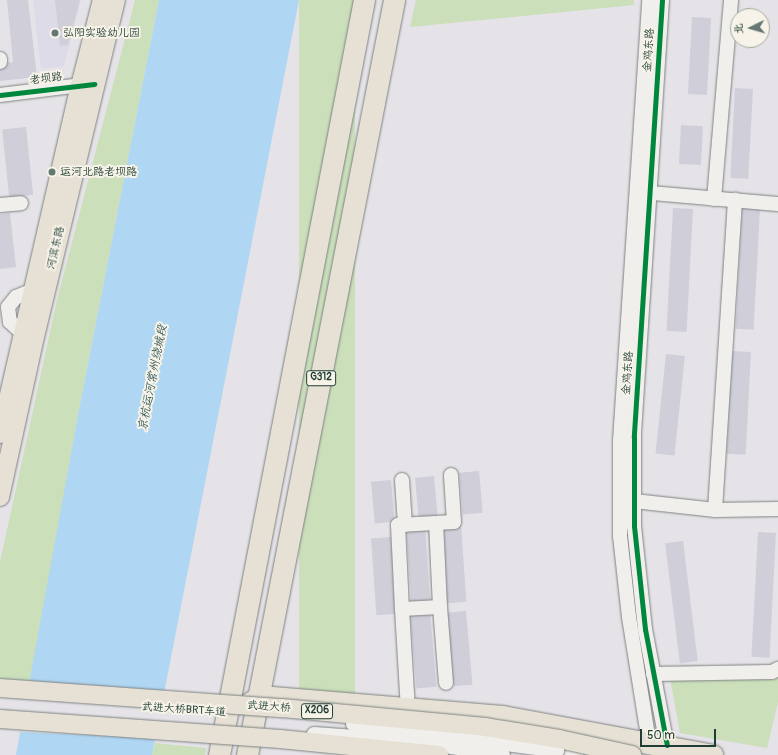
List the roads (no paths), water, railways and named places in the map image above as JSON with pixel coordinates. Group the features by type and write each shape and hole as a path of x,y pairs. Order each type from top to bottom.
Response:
{"highway":[{"name":"G312","path":"219,755 364,0"},
{"name":"G312","path":"251,755 260,696 394,0"},
{"path":"251,755 226,719 260,696 502,716 712,755"},
{"path":"497,755 502,716"}],"main road":[{"name":"河滨东路","path":"0,497 87,85 102,0"},
{"name":"河滨东路","path":"0,434 33,290 87,85 116,0"},
{"name":"武进大桥","path":"0,688 282,708 485,727 559,739 632,755"},
{"path":"0,720 288,740 439,755"}],"street":[{"name":"金鸡东路","path":"643,192 649,0"},
{"name":"金鸡东路","path":"658,744 653,674 645,629 634,526 627,500 620,441 662,0"},
{"path":"714,198 731,0"},
{"name":"老坝路","path":"0,95 87,85"},
{"path":"643,192 778,204"},
{"path":"716,510 735,200"},
{"path":"0,205 21,203"},
{"path":"23,334 10,322 4,307 16,296 33,290"},
{"path":"408,708 398,525 454,522 451,475"},
{"path":"402,480 405,525"},
{"name":"金鸡东路","path":"627,500 620,536 629,617 658,744"},
{"path":"627,500 716,510 778,508"},
{"path":"436,523 440,607 446,684"},
{"path":"402,609 440,607"},
{"path":"653,674 772,672 778,668"},
{"name":"武进大桥BRT车道","path":"0,697 280,716 414,730 576,755"},
{"name":"武进大桥BRT车道","path":"0,711 412,741 503,755"}],"water":[{"name":"京杭运河常州绕城段","path":"159,0 299,0 152,755 16,755 79,410"}],"place":[{"name":"弘阳实验幼儿园","path":"55,33"},
{"name":"运河北路老坝路","path":"52,172"}]}
